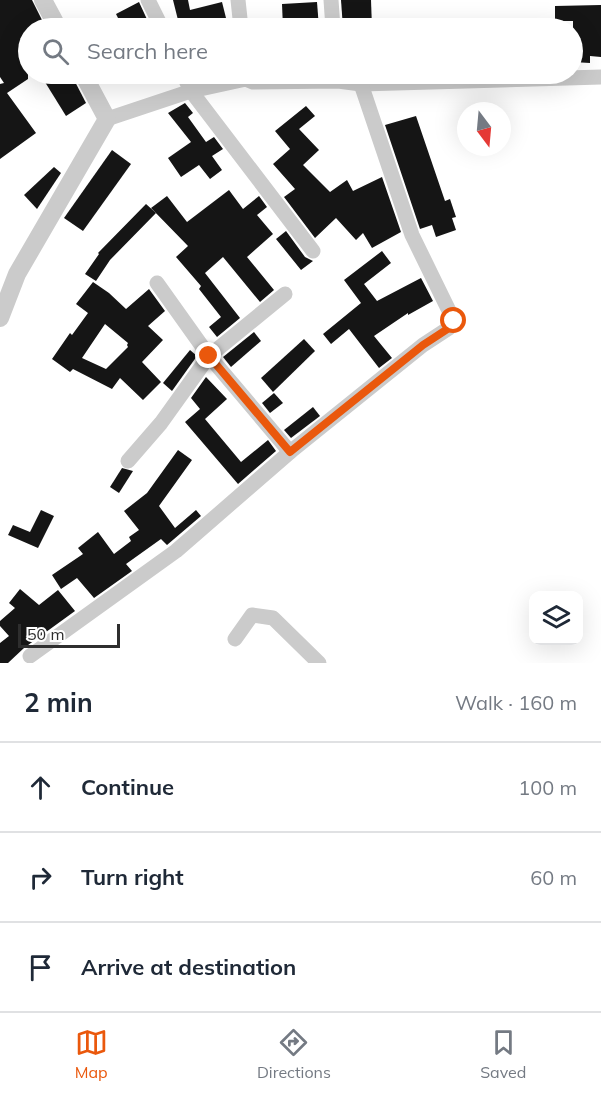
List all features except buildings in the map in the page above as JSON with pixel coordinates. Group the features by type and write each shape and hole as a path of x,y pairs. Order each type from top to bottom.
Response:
{"street":[{"path":"43,0 53,18"},
{"path":"148,0 157,18"},
{"path":"238,0 240,18"},
{"path":"330,0 332,18"},
{"path":"583,78 601,77"},
{"path":"88,84 107,119"},
{"path":"188,84 313,251"},
{"path":"0,318 17,274 107,119 217,84"},
{"path":"30,656 176,551 290,452 423,345 449,328 454,321 412,235 362,84"},
{"path":"157,283 209,356 290,452"},
{"path":"128,461 161,423 209,356 285,294"},
{"path":"235,639 252,615 273,618 319,663"}],"route":[{"path":"209,356 290,452 423,345 449,328 454,321"}]}
